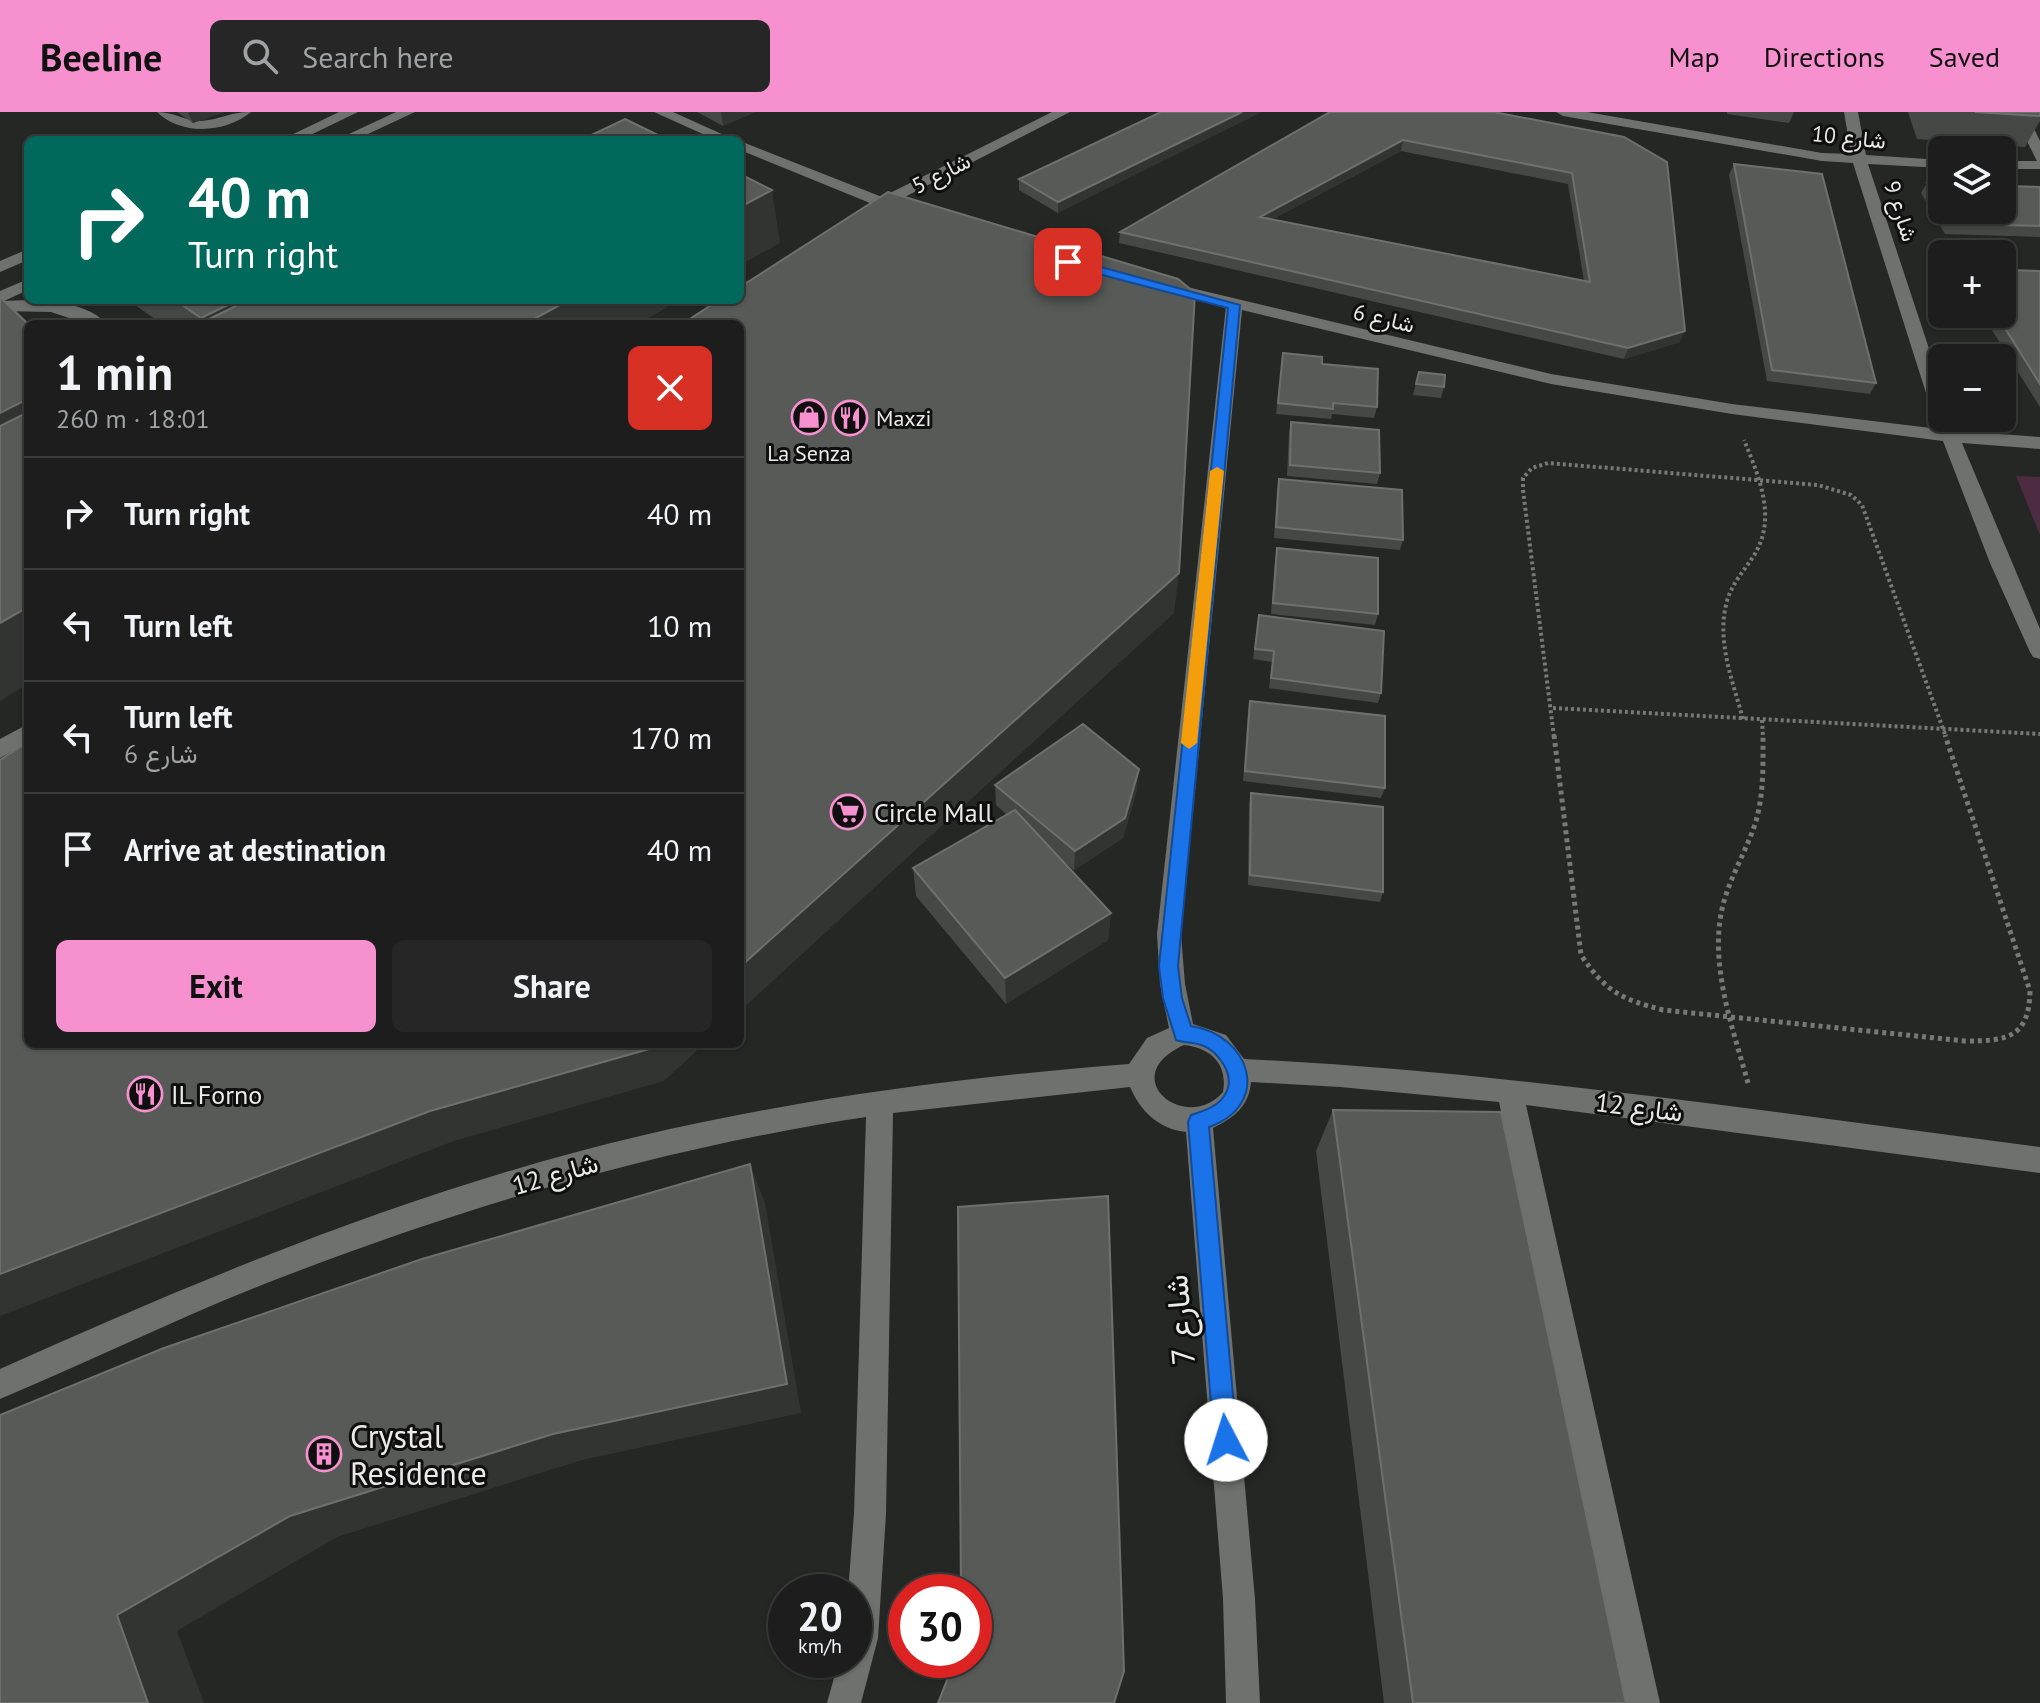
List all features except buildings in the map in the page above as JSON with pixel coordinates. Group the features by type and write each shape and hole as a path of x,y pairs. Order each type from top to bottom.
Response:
{"street":[{"path":"164,112 194,127 210,125 244,112"},
{"path":"297,136 351,112"},
{"path":"352,136 408,112"},
{"path":"661,112 718,136"},
{"name":"شارع 5","path":"856,218 880,203 1063,112"},
{"name":"شارع 10","path":"1563,112 1784,151 1860,161 1928,163"},
{"name":"شارع 9","path":"1851,112 1860,161 1928,371"},
{"path":"2019,112 2040,157"},
{"path":"744,147 880,203 924,217"},
{"path":"2016,165 2040,165"},
{"path":"0,267 24,256"},
{"name":"شارع 6","path":"1145,282 1551,379 1732,409 1928,422"},
{"path":"0,297 24,286"},
{"path":"1183,1034 1173,998 1169,934 1234,305"},
{"path":"0,306 77,306 94,320"},
{"name":"شارع 9","path":"1949,432 2000,563 2040,652"},
{"name":"شارع 6","path":"1988,432 2040,443"},
{"path":"0,750 24,735"},
{"path":"1183,1034 1207,1037 1226,1050 1237,1070 1238,1087 1231,1103 1217,1115 1199,1122 1177,1119 1158,1109 1144,1093 1140,1075 1144,1054 1161,1039 1183,1034"},
{"name":"شارع 12","path":"1237,1070 1340,1075 1510,1091 2040,1160"},
{"name":"شارع 12","path":"0,1384 90,1342 247,1277 424,1213 580,1165 716,1132 880,1101 1015,1084 1140,1075"},
{"path":"1510,1091 1643,1703"},
{"path":"844,1703 861,1638 870,1514 880,1101"},
{"name":"شارع 7","path":"1199,1122 1239,1599 1243,1703"}],"path":[{"path":"1732,409 1760,480 1768,516 1765,534 1734,583 1726,603 1723,624 1743,719"},
{"path":"1548,463 1760,480 1834,488 1851,495 1862,505 1943,729 2030,991 2031,1015 2019,1032 1996,1042 1965,1041 1663,1010 1629,1001 1599,981 1581,955 1523,478 1532,468 1548,463"},
{"path":"1553,708 2040,734"},
{"path":"1759,1122 1720,971 1719,927 1726,887 1754,826 1762,798 1762,720"}],"shaded area":[{"path":"2016,476 2040,477 2040,535"}],"slow traffic":[{"path":"1189,743 1217,471"}],"place":[{"name":"La Senza","path":"809,417"},
{"name":"Maxzi","path":"850,418"},
{"name":"Circle Mall","path":"848,812"},
{"name":"IL Forno","path":"145,1094"},
{"name":"Crystal Residence","path":"324,1454"}],"route":[{"path":"1068,262 1234,305 1169,934 1173,998 1183,1034 1207,1037 1226,1050 1237,1070 1238,1087 1231,1103 1217,1115 1199,1122 1226,1440"}]}
